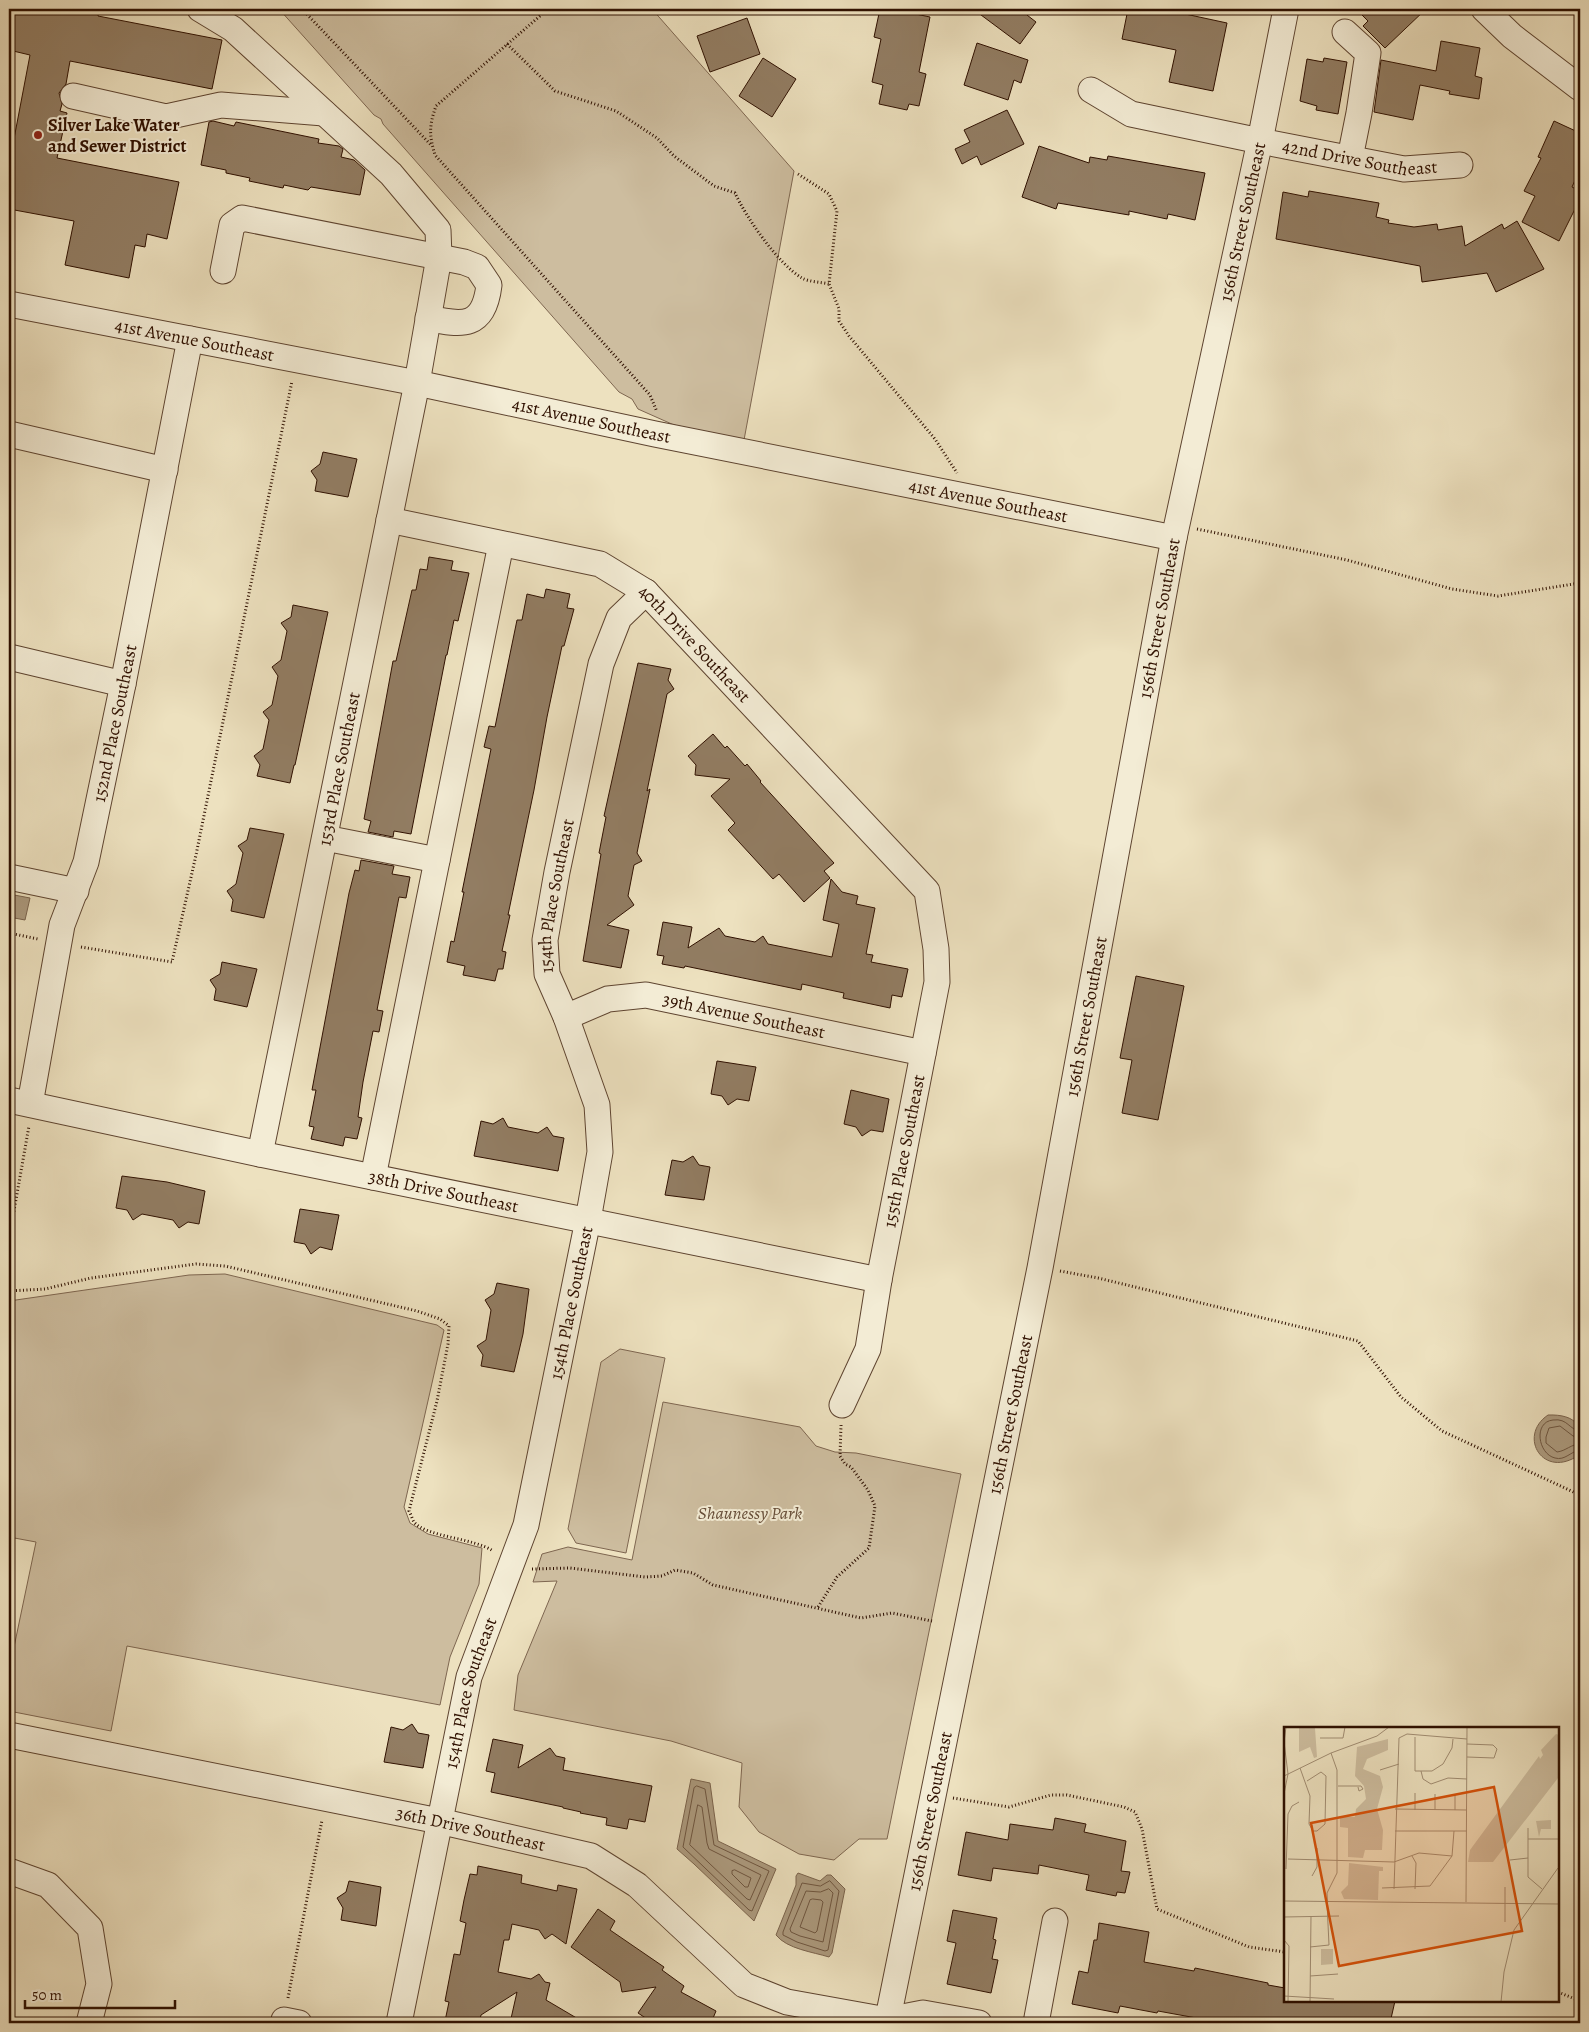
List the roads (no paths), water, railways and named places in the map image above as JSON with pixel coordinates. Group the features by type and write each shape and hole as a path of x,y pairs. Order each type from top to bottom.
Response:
{"street":[{"path":"200,9 233,30 391,174 438,230 438,257 428,318 455,324 467,322 483,310 488,300 489,285 485,276 477,267 438,257 242,218 232,225 223,270"},
{"name":"156th Street Southeast","path":"889,2022 1040,1268 1175,532 1260,141 1286,9"},
{"path":"1484,9 1512,36 1580,88"},
{"path":"1345,32 1368,53 1350,158"},
{"name":"42nd Drive Southeast","path":"1091,90 1131,114 1260,141 1404,169 1460,165"},
{"path":"73,96 166,117 221,105 324,113"},
{"name":"41st Avenue Southeast","path":"9,304 417,383 661,435 974,498 1175,532"},
{"name":"153rd Place Southeast","path":"260,1154 417,383 428,318"},
{"name":"152nd Place Southeast","path":"24,1103 62,925 86,862 123,684 190,339"},
{"path":"9,434 165,470"},
{"name":"40th Drive Southeast","path":"389,520 600,564 646,592 927,891"},
{"path":"373,1177 501,544"},
{"name":"154th Place Southeast","path":"399,2023 469,1677 526,1526 600,1152 597,1105 566,1017 547,974 545,940 557,872 601,664 619,618 646,592"},
{"path":"9,657 123,684"},
{"path":"325,838 437,860"},
{"path":"9,877 76,891"},
{"name":"155th Place Southeast","path":"842,1405 868,1349 879,1280 936,982 936,949 927,891"},
{"name":"39th Avenue Southeast","path":"566,1017 608,999 646,995 923,1054"},
{"name":"38th Drive Southeast","path":"24,1103 260,1154 879,1280"},
{"name":"36th Drive Southeast","path":"9,1735 440,1821 591,1856 637,1885 744,1985 787,2002 889,2022 923,2014 980,2023"},
{"path":"9,1871 48,1885 90,1928 99,1984 89,2023"},
{"path":"1036,2023 1056,1922"}],"water":[{"path":"9,894 30,898 25,920 9,917"},
{"path":"1548,1415 1566,1417 1577,1424 1581,1437 1579,1455 1566,1461 1555,1462 1545,1459 1538,1452 1535,1434 1539,1424"},
{"path":"691,1779 710,1783 718,1841 776,1869 754,1921 677,1849"},
{"path":"798,1873 820,1881 827,1875 831,1875 845,1889 832,1953 829,1957 793,1947 776,1935 796,1885"}],"place":[{"name":"Silver Lake Water and Sewer District","path":"38,135"}],"park label":[{"name":"Shaunessy Park","path":"750,1513"}]}
